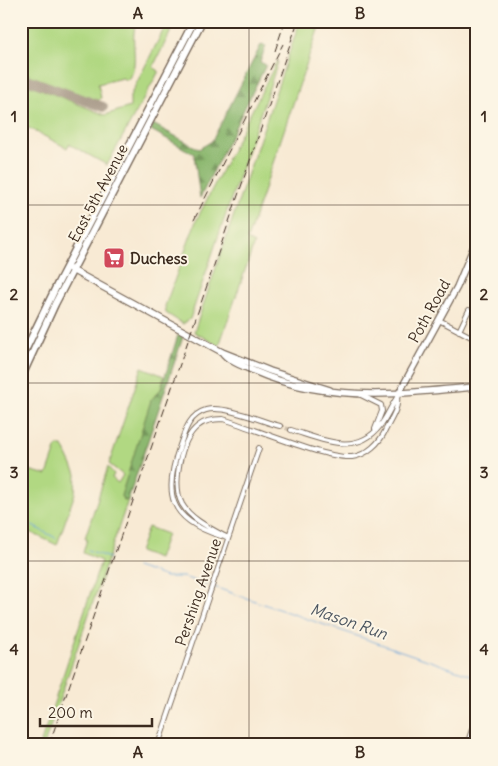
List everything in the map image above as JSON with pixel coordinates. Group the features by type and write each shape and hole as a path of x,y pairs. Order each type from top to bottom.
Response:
{"main road":[{"name":"East 5th Avenue","path":"21,378 69,269 194,21"},
{"name":"East 5th Avenue","path":"21,359 202,21"},
{"name":"Poth Road","path":"398,395 460,282 477,239"},
{"path":"69,269 222,352 239,364 268,377 323,391 354,393 398,395 477,387"}],"street":[{"path":"458,331 469,310"},
{"path":"439,320 477,340"},
{"path":"354,393 381,405 380,420 374,432"},
{"path":"291,430 348,445 366,439 380,426 398,395"},
{"path":"228,538 189,513 182,505 178,492 177,473 190,436 196,427 213,419 223,419 316,450 353,457 365,453 376,444 384,433 398,403 398,395"},
{"path":"228,538 210,533 185,518 174,502 171,494 171,469 185,431 197,414 215,409 280,426"},
{"name":"Pershing Avenue","path":"158,745 259,448"},
{"path":"466,745 477,714"}],"green space":[{"path":"21,21 137,21 134,37 134,67 131,74 127,80 122,78 98,84 101,98 97,101 21,72"},
{"path":"168,21 176,21 153,67 159,71 107,165 69,144 67,148 21,124 21,81 105,115 130,107 130,96"},
{"path":"300,21 321,21 247,240 254,244 219,346 194,332"},
{"path":"261,45 266,46 260,62 266,65 200,198 194,154 151,130 153,124 199,149 212,141"},
{"path":"277,61 190,319 183,324 166,313 165,306 196,221"},
{"path":"178,335 183,337 128,500 124,501 121,496 151,400 161,389"},
{"path":"142,367 164,376 161,389 155,395 121,496 124,501 128,500 125,509 44,745 40,745 101,561 83,553 87,539 85,538 108,467 114,474 112,478 118,483 123,475 109,464"},
{"path":"57,446 63,446 76,474 75,493 57,545 21,528 21,468 47,475"},
{"path":"148,527 167,534 158,559 139,552"}],"waterway":[{"name":"Mason Run","path":"21,520 56,538"},
{"name":"Mason Run","path":"88,550 109,558"},
{"name":"Mason Run","path":"136,567 166,577 183,577 208,585"},
{"name":"Mason Run","path":"214,587 477,677"}],"taxiway":[{"path":"21,77 103,107"}],"tunnel":[{"path":"280,426 291,430"}],"railway":[{"path":"275,51 285,21"},
{"path":"49,745 298,21"},
{"path":"194,220 283,44"}],"place":[{"name":"Duchess","path":"114,258"}]}
